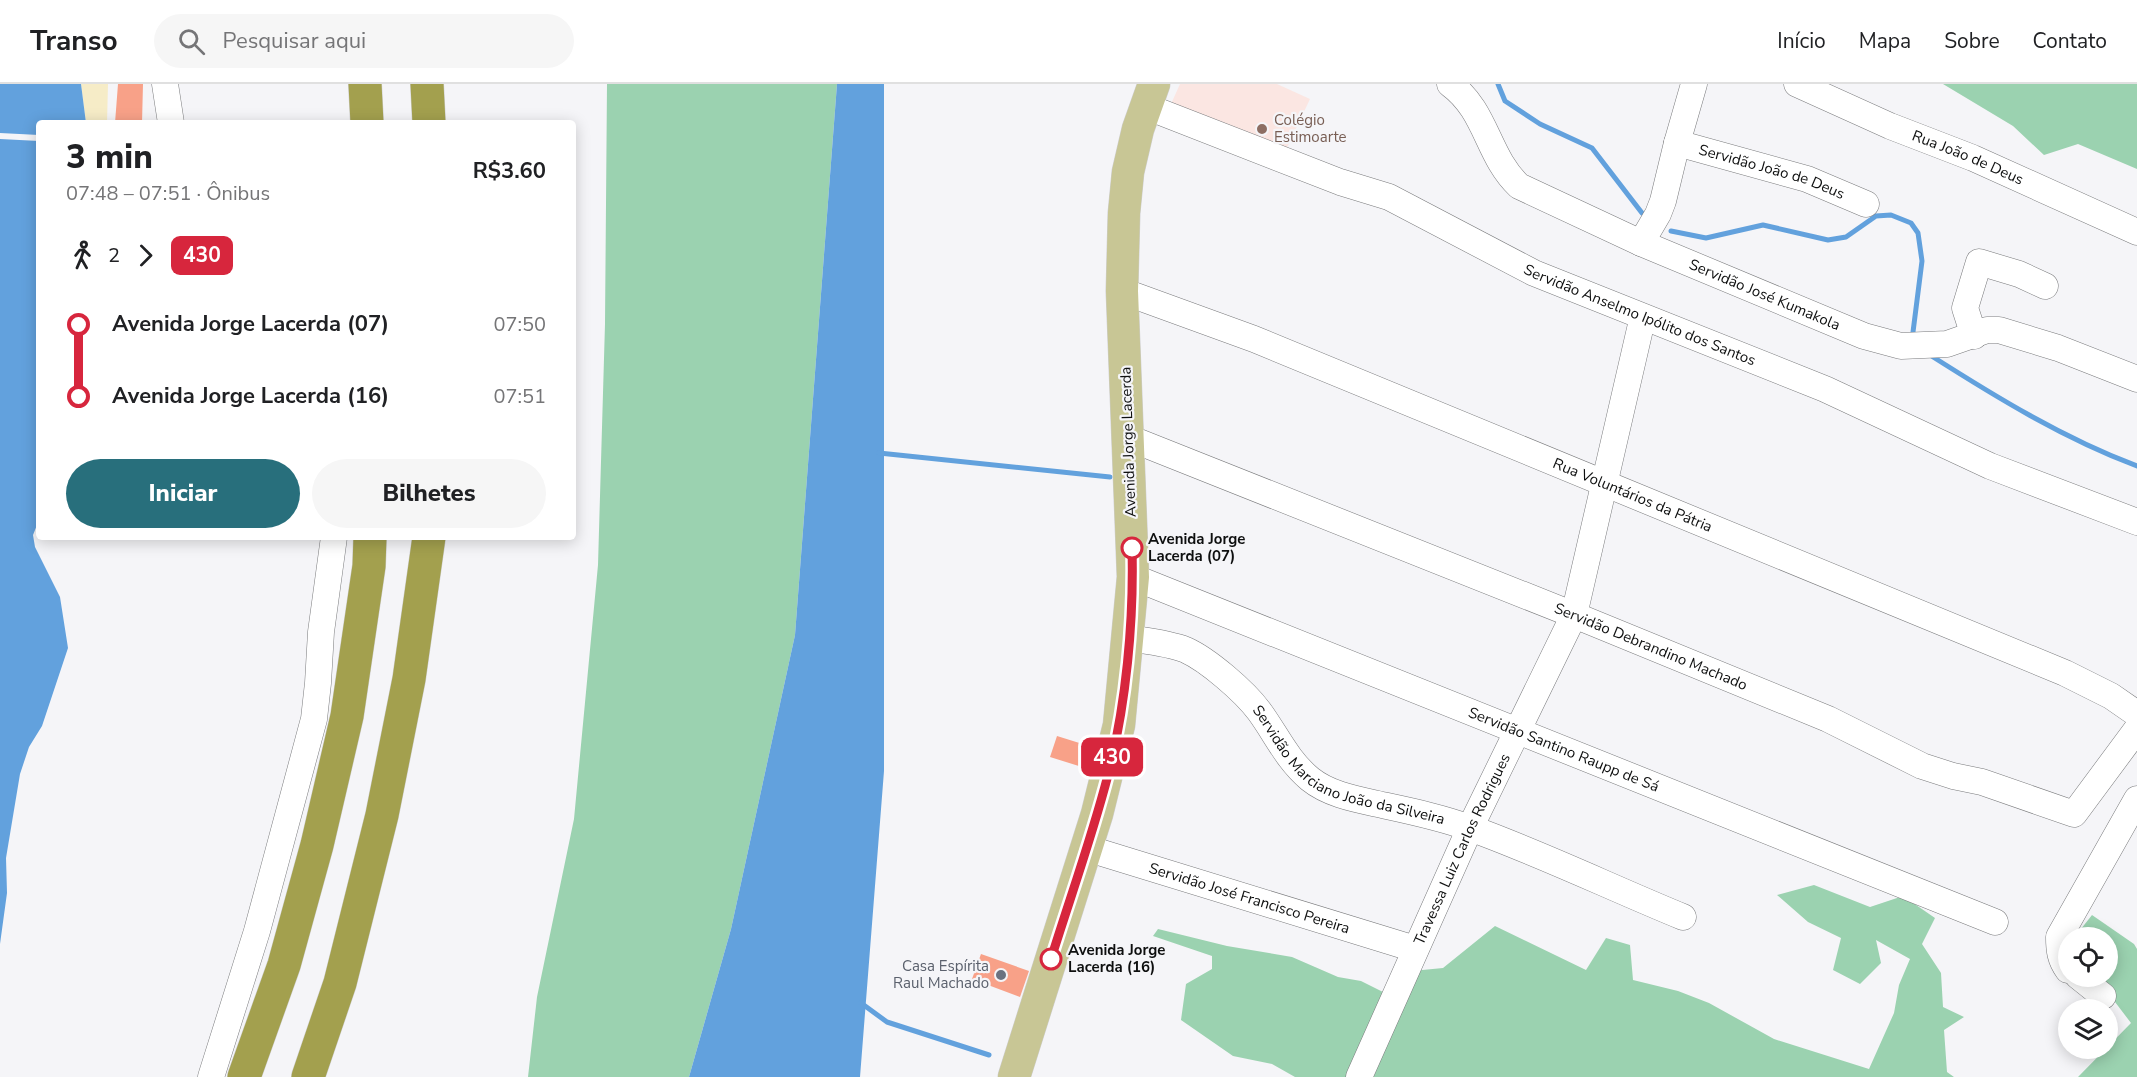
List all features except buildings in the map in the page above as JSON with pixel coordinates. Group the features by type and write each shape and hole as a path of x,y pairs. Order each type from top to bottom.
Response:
{"highway":[{"path":"365,84 367,120"},
{"path":"427,84 429,120"},
{"path":"244,1077 284,965 317,844 344,727 369,566 370,540"},
{"path":"308,1077 340,983 382,815 409,679 429,540"}],"main road":[{"name":"Avenida Jorge Lacerda","path":"1014,1077 1108,775 1119,725 1133,577 1122,291 1123,233 1128,172 1138,129 1150,95"}],"lane":[{"path":"165,84 171,120"},
{"name":"Servidão José Kumakola","path":"1450,84 1467,98 1478,113 1502,167 1519,186 1641,243 1833,324 1889,344 1901,346 1947,344 1988,330 1999,330 2019,334 2137,379"},
{"path":"1641,243 1663,201 1694,84"},
{"name":"Rua João de Deus","path":"1797,84 1890,126 1973,158 2137,232"},
{"name":"Servidão Anselmo Ipólito dos Santos","path":"1150,95 1340,182 1389,197 1534,273 1834,392 1990,466 2137,522"},
{"name":"Servidão João de Deus","path":"1677,143 1807,179 1866,204"},
{"path":"1974,336 1965,308 1978,262 2019,274 2045,286"},
{"name":"Rua Voluntários da Pátria","path":"1122,291 1245,336 2064,673 2111,696 2137,714"},
{"name":"Travessa Luiz Carlos Rodrigues","path":"1359,1077 1414,949 1470,828 1574,615 1640,329"},
{"name":"Servidão Debrandino Machado","path":"1129,438 1828,719 1930,769 1982,782 2074,814 2137,729"},
{"path":"211,1077 257,931 314,719 321,632 334,540"},
{"name":"Servidão Santino Raupp de Sá","path":"1133,577 1995,922"},
{"name":"Servidão Marciano João da Silveira","path":"1128,639 1172,645 1201,659 1247,696 1285,752 1311,780 1326,789 1343,796 1427,815 1470,828 1683,917"},
{"path":"2065,927 2137,799"},
{"name":"Servidão José Francisco Pereira","path":"1086,848 1414,949"},
{"path":"2092,987 2103,996"}],"shaded area":[{"name":"Colégio Estimoarte","path":"1180,84 1277,84 1310,99 1284,154 1171,104"}],"green space":[{"path":"607,84 837,84 795,635 731,929 689,1077 528,1077 537,997 574,819 598,565 605,324"},
{"path":"1943,84 2137,84 2137,169 2078,144 2044,155 2013,126"},
{"path":"1814,885 1870,907 1903,896 1935,918 1922,944 1941,973 1943,1007 1964,1017 1944,1030 1947,1072 1954,1077 1295,1077 1272,1064 1233,1056 1181,1020 1186,984 1212,969 1212,956 1153,936 1158,929 1227,946 1292,957 1338,977 1361,981 1383,992 1412,971 1443,968 1495,926 1586,970 1606,938 1630,945 1633,980 1678,991 1709,1003 1774,1039 1869,1069 1894,1013 1899,985 1910,959 1876,940 1881,963 1860,984 1833,970 1841,938 1808,922 1777,895"},
{"path":"2092,915 2109,927 2083,927"},
{"path":"2118,933 2134,944 2137,949 2137,1077 2078,1077 2096,1059 2118,1059 2118,1036 2131,1023 2118,1006 2118,999 2113,999 2104,987 2118,987"}],"sand":[{"path":"81,84 108,84 107,120 86,120"}],"water":[{"path":"0,84 81,84 86,120 36,120 36,528 33,535 35,547 60,597 68,648 42,726 29,747 20,774 6,858 7,893 0,944"},
{"path":"837,84 884,84 884,771 860,1077 689,1077 731,929 795,635"}],"pier":[{"path":"0,133 36,135 36,141 0,139"}],"waterway":[{"path":"1498,84 1505,101 1540,124 1592,148 1642,213"},
{"path":"1671,231 1706,238 1763,225 1828,240 1846,237 1876,216 1891,215 1911,223 1918,233 1922,261 1913,332"},
{"path":"1930,355 2056,430 2137,466"},
{"path":"879,453 1110,477"},
{"path":"861,1003 887,1022 989,1055"}],"bus line":[{"name":"430","path":"1051,959 1097,814 1119,725 1131,607 1132,548"}],"place":[{"name":"Colégio Estimoarte","path":"1262,129"},
{"name":"Avenida Jorge Lacerda (07)","path":"1132,548"},
{"name":"Avenida Jorge Lacerda (16)","path":"1051,959"},
{"name":"Casa Espírita Raul Machado","path":"1001,975"}]}
